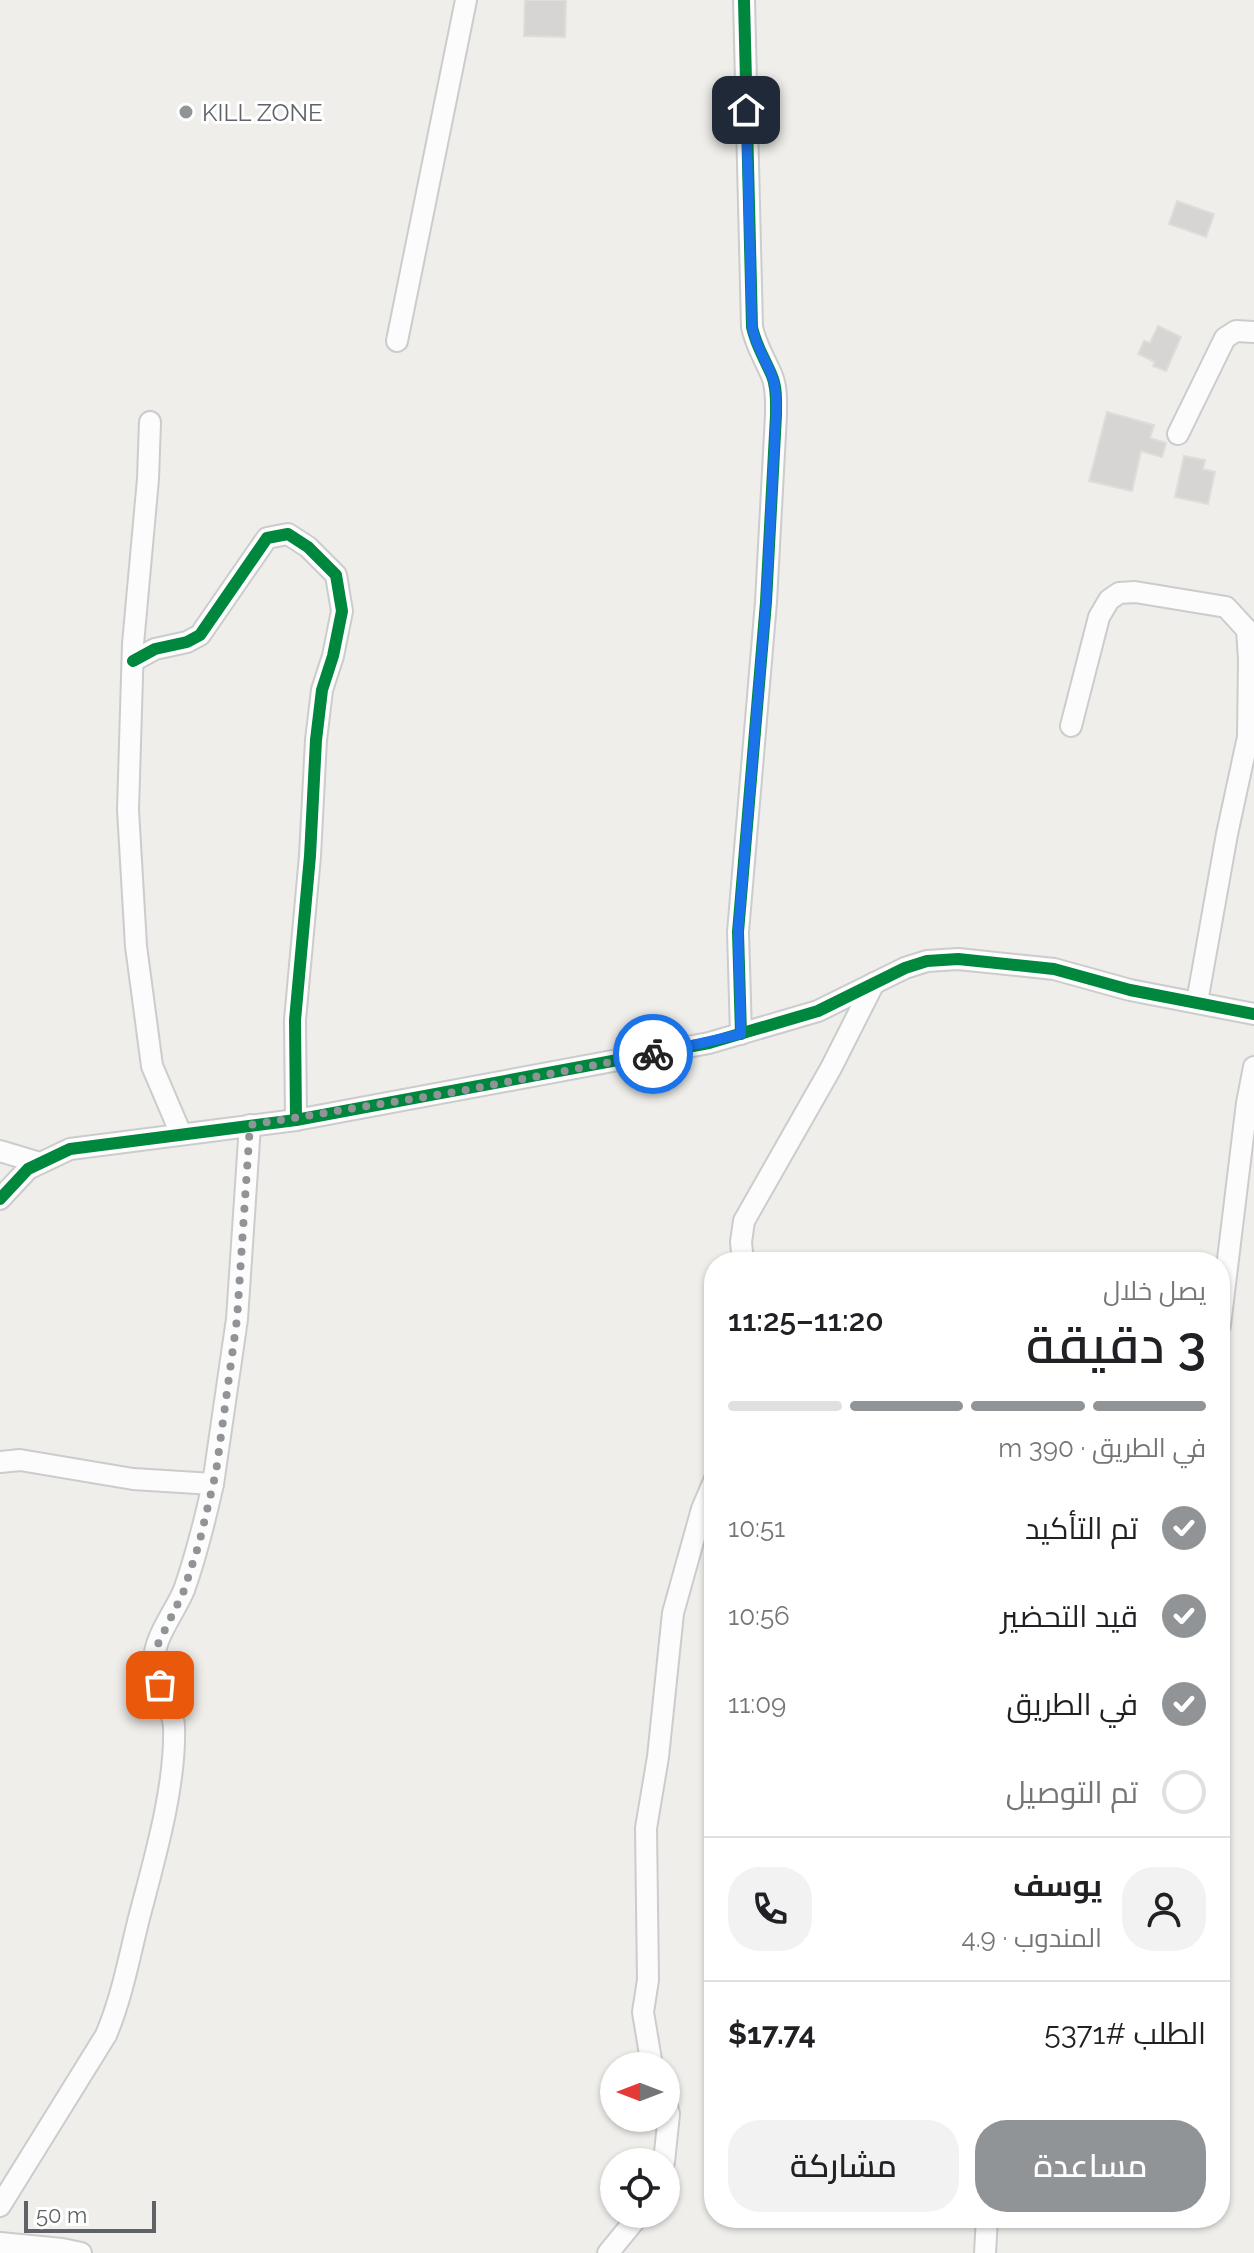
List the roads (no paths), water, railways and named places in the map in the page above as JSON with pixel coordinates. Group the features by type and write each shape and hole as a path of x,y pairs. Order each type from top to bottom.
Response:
{"street":[{"path":"397,341 466,0"},
{"path":"741,1034 738,932 766,602 776,415 773,377 755,342 752,327 744,0"},
{"path":"1178,434 1219,346 1236,331 1254,332"},
{"path":"150,422 133,661 128,810 136,946 152,1066 181,1134"},
{"path":"133,661 155,649 187,642 200,635 267,538 288,534 308,547 336,575 342,611 322,690 316,740 310,856 295,1020 296,1120"},
{"path":"1071,726 1099,617 1109,600 1119,593 1135,592 1226,607 1247,630 1248,737 1197,1002"},
{"path":"0,1199 28,1169 70,1149 296,1120 709,1043 818,1011 927,961 958,959 1054,969 1130,990 1254,1014"},
{"path":"742,1252 744,1221 831,1068 874,983"},
{"path":"1229,1252 1254,1067"},
{"path":"0,2206 106,2035 119,2005 154,1859 169,1784 174,1726 170,1705 154,1663 157,1646 183,1593 199,1544 213,1484 237,1319 250,1125"},
{"path":"0,1151 40,1163"},
{"path":"0,1462 20,1460 133,1479 213,1484"},
{"path":"650,2052 643,2012 648,1980 646,1828 658,1757 673,1613 704,1504"},
{"path":"608,2253 629,2228"},
{"path":"985,2253 986,2228"},
{"path":"0,2243 81,2253"}],"place":[{"name":"KILL ZONE","path":"186,112"}]}
